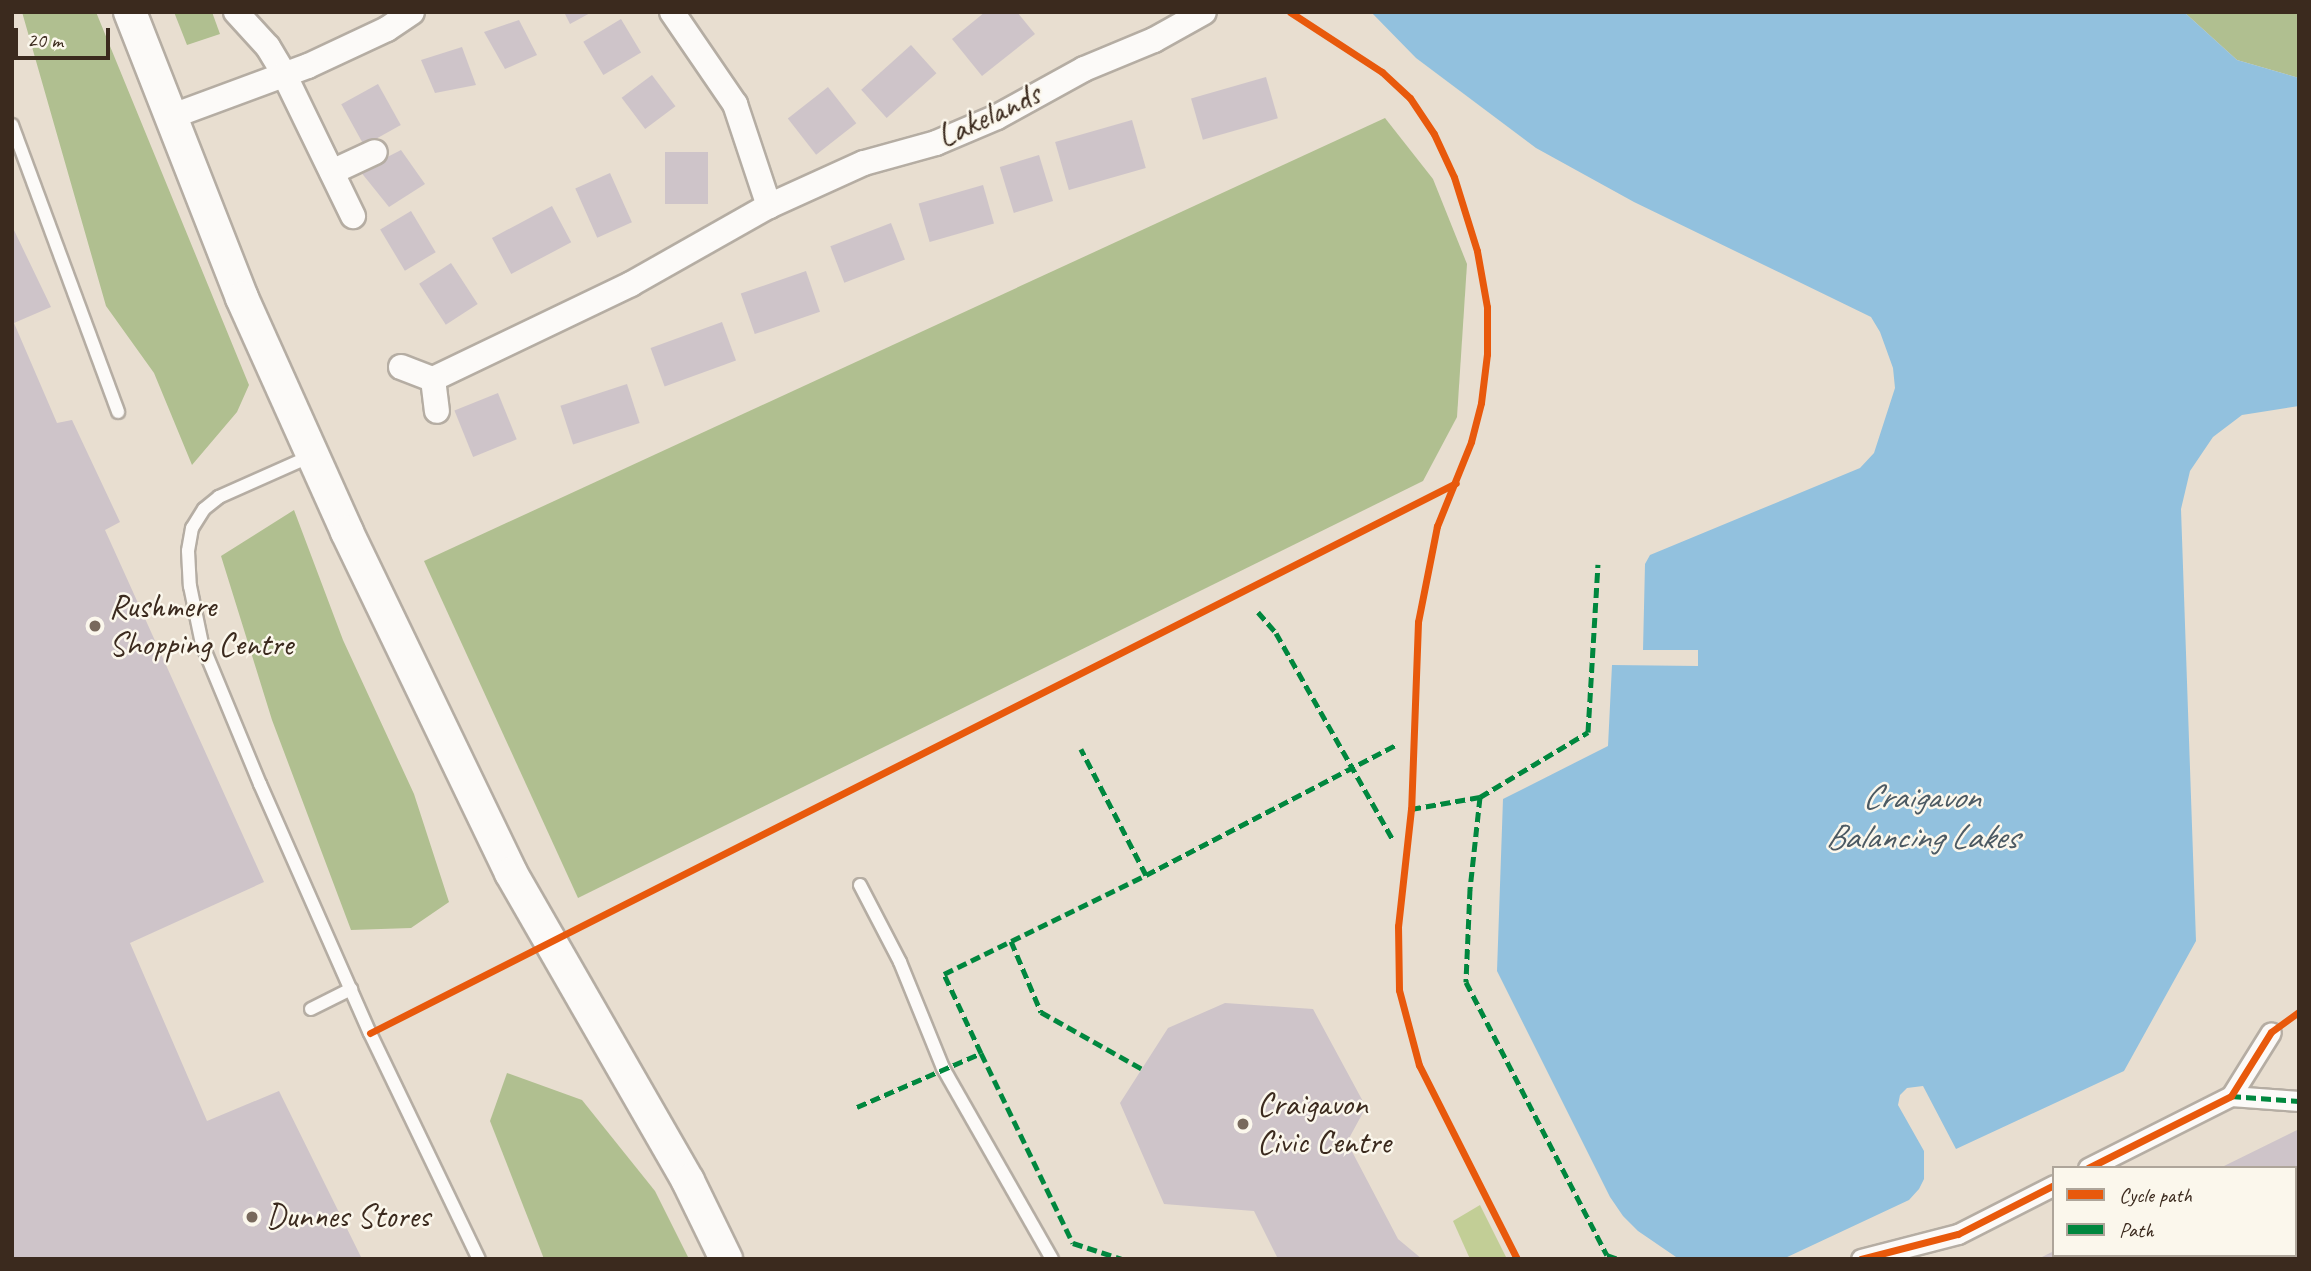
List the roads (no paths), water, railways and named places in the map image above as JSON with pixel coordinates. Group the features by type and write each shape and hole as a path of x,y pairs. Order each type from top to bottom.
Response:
{"street":[{"path":"130,12 242,298 312,456 511,873 688,1181 726,1259"},
{"path":"236,12 268,47 284,74 353,216"},
{"path":"170,117 284,74 387,29 412,12"},
{"path":"672,12 735,104 769,206"},
{"name":"Lakelands","path":"433,379 631,284 769,206 864,163 936,143 997,117 1084,69 1154,40 1204,12"},
{"path":"332,172 375,152"},
{"path":"401,367 433,379 437,411"},
{"path":"2231,1096 2271,1032"},
{"path":"2092,1166 2231,1096 2299,1101"},
{"path":"1864,1258 1958,1234 2052,1186"}],"lane":[{"path":"12,125 118,412"},
{"path":"312,456 219,497 204,509 192,528 190,586 202,644 351,989 479,1259"},
{"path":"860,885 900,962 943,1069 1052,1259"},
{"path":"311,1009 351,989"}],"water":[{"name":"Craigavon Balancing Lakes","path":"1371,12 2184,12 2237,60 2299,78 2299,406 2242,415 2213,437 2190,471 2181,509 2196,941 2124,1071 1956,1149 1923,1086 1907,1088 1900,1095 1898,1105 1924,1151 1924,1179 1919,1189 1909,1200 1783,1259 1676,1257 1638,1231 1610,1197 1497,971 1503,799 1608,746 1612,665 1698,666 1698,650 1643,650 1645,564 1650,555 1860,468 1874,453 1895,388 1893,368 1880,332 1871,317 1634,202 1536,148 1416,58"}],"place":[{"name":"Rushmere Shopping Centre","path":"95,626"},
{"name":"Craigavon Civic Centre","path":"1243,1124"},
{"name":"Dunnes Stores","path":"252,1217"}]}
